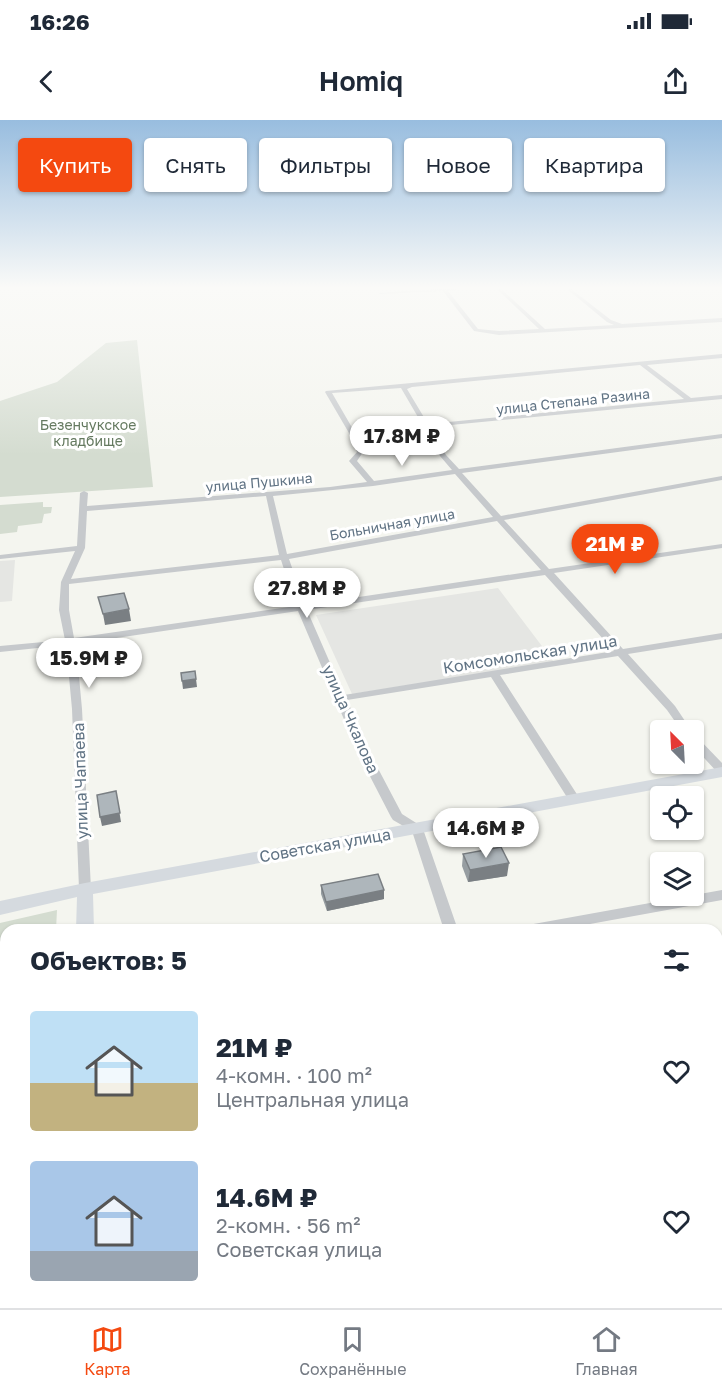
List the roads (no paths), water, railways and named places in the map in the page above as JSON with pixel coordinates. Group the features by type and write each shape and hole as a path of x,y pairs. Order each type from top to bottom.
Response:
{"street":[{"path":"373,484 353,461 360,454 352,433 328,392 722,356"},
{"path":"642,364 689,400"},
{"path":"408,386 443,456 546,572 623,654 679,720"},
{"name":"улица Степана Разина","path":"352,433 722,397"},
{"name":"улица Пушкина","path":"82,509 268,495 373,484 722,436"},
{"name":"Больничная улица","path":"65,582 284,557 722,478"},
{"name":"улица Чапаева","path":"84,493 81,548 65,582 64,610 73,655 77,709 85,924"},
{"name":"улица Чкалова","path":"268,495 284,557 301,607 366,757 397,817 417,829"},
{"path":"0,649 69,642 722,546"},
{"path":"0,557 81,548"},
{"name":"Комсомольская улица","path":"342,698 495,675 722,636"},
{"path":"495,675 574,799"},
{"path":"704,751 722,771"},
{"name":"Советская улица","path":"0,908 85,889 722,771"},
{"path":"417,829 449,924"},
{"path":"561,924 722,895"}],"park label":[{"name":"Безенчукское кладбище","path":"88,432"}]}
